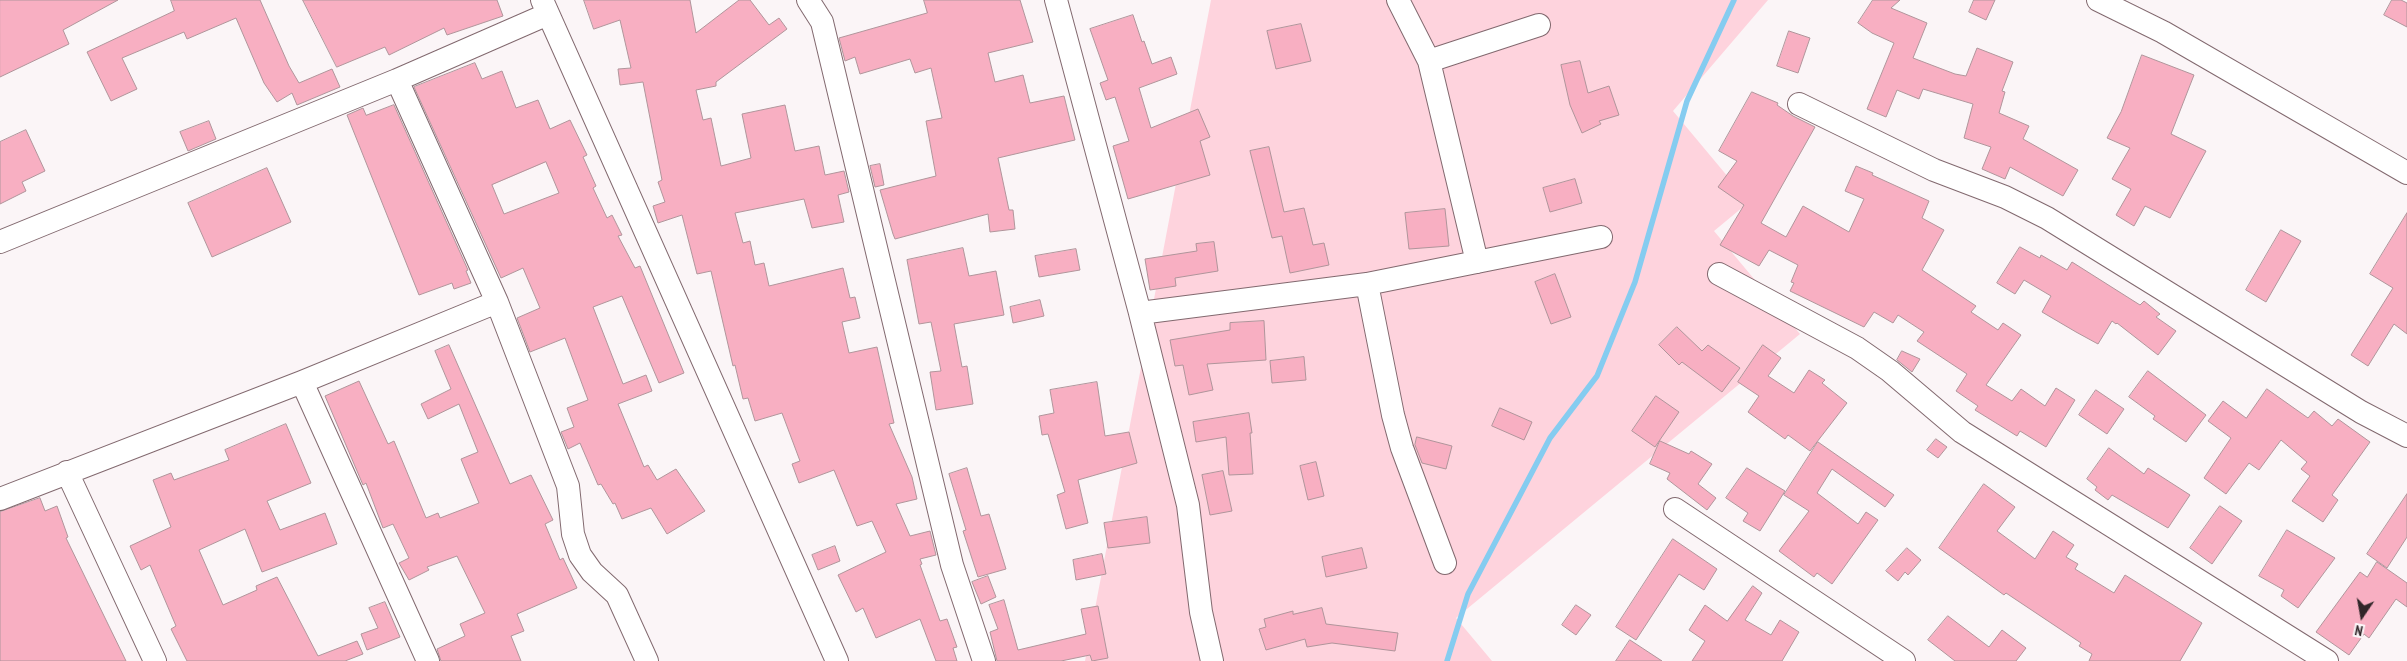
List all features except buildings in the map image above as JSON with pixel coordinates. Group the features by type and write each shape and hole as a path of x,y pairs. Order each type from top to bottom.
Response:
{"street":[{"path":"808,0 822,22 952,565 984,661"},
{"path":"1056,0 1140,313 1188,506 1201,612 1212,661"},
{"path":"1398,0 1428,61 1476,262"},
{"path":"2098,0 2163,32 2407,173"},
{"path":"0,242 397,80 545,7 837,661"},
{"path":"1428,61 1539,25"},
{"path":"397,80 497,302 568,486 573,534 580,555 592,572 617,595 647,661"},
{"path":"1799,104 1934,170 2005,197 2047,218 2361,412 2407,436"},
{"path":"1140,313 1367,284 1601,236"},
{"path":"1719,274 1857,348 1890,371 1962,432 2327,661"},
{"path":"1367,284 1393,415 1402,448 1444,563"},
{"path":"0,498 302,382 497,302"},
{"path":"302,382 428,661"},
{"path":"66,472 155,661"},
{"path":"1675,509 1904,661"}],"shaded area":[{"path":"1211,0 1768,0 1673,111 1749,202 1714,231 1800,334 1456,618 1492,661 1085,661"}],"waterway":[{"path":"1447,661 1468,594 1550,438 1597,376 1635,282 1687,101 1734,0"}]}
